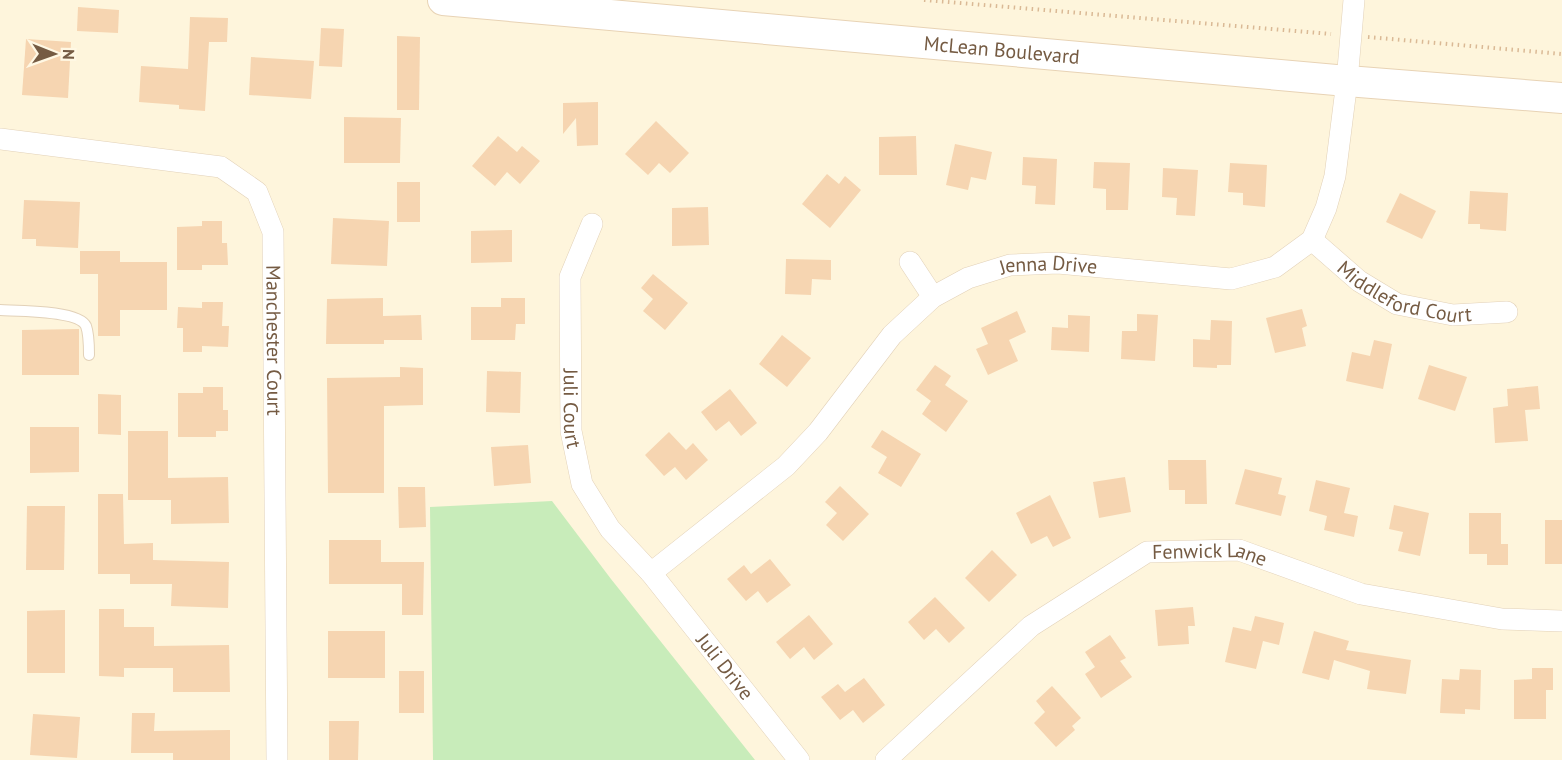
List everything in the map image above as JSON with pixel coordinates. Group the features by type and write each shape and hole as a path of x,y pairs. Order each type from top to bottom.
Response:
{"main road":[{"name":"McLean Boulevard","path":"443,0 1347,81 1562,98"}],"street":[{"path":"1312,240 1326,208 1335,176 1354,0"},
{"name":"Manchester Court","path":"0,139 221,167 257,192 273,232 277,760"},
{"name":"Juli Court","path":"592,224 570,277 571,432 582,484 610,529 651,573"},
{"name":"Jenna Drive","path":"651,573 786,466 818,432 892,335 933,297 968,278 1010,265 1058,263 1231,279 1275,267 1312,240"},
{"name":"Middleford Court","path":"1312,240 1359,281 1397,303 1453,315 1507,312"},
{"path":"909,262 933,297"},
{"name":"Fenwick Lane","path":"886,760 1031,626 1147,552 1239,550 1361,594 1502,619 1562,621"},
{"name":"Juli Drive","path":"651,573 799,760"}],"lane":[{"path":"0,310 66,315 80,320 86,326 89,355"}],"path":[{"path":"924,0 1562,54"}],"green space":[{"path":"552,501 755,760 433,760 430,507"}],"building":[{"path":"78,7 119,10 118,33 77,31"},
{"path":"190,17 228,18 227,42 209,42 205,111 179,109 179,105 139,102 141,66 188,69"},
{"path":"321,28 344,29 342,67 319,66"},
{"path":"397,36 420,37 419,110 397,110"},
{"path":"26,39 71,42 68,98 22,95"},
{"path":"251,57 314,61 311,99 249,95"},
{"path":"598,102 598,145 577,146 576,118 563,134 563,103"},
{"path":"344,117 401,118 400,163 344,163"},
{"path":"656,121 689,153 670,173 659,163 648,175 625,154"},
{"path":"498,136 517,152 522,146 540,161 520,184 507,172 495,186 472,166"},
{"path":"916,136 917,175 879,175 879,137"},
{"path":"955,144 992,152 986,180 971,177 968,190 946,185"},
{"path":"1023,157 1057,159 1055,205 1035,204 1036,186 1022,185"},
{"path":"1094,162 1130,163 1128,210 1106,210 1106,189 1093,188"},
{"path":"1230,163 1267,165 1265,207 1243,205 1243,193 1228,192"},
{"path":"1163,168 1198,170 1195,216 1176,215 1177,198 1162,197"},
{"path":"827,174 839,184 845,176 861,190 830,228 802,204"},
{"path":"397,182 420,182 420,222 397,222"},
{"path":"1470,191 1508,193 1506,231 1480,229 1480,224 1468,224"},
{"path":"1400,193 1436,211 1422,239 1386,222"},
{"path":"24,200 80,202 78,248 36,246 36,239 22,239"},
{"path":"708,207 709,245 672,246 672,208"},
{"path":"333,218 389,221 387,266 331,264"},
{"path":"202,221 222,221 222,243 227,243 228,265 202,265 202,270 177,270 177,227 202,226"},
{"path":"512,230 512,262 471,263 471,231"},
{"path":"80,251 120,251 120,262 167,262 167,310 120,310 120,336 98,336 98,274 80,274"},
{"path":"786,259 831,260 831,280 812,279 811,295 785,294"},
{"path":"653,274 688,303 665,330 643,311 653,299 641,288"},
{"path":"383,298 383,316 421,315 422,340 384,340 384,344 326,344 327,299"},
{"path":"501,298 525,298 525,324 516,324 515,340 471,340 471,307 501,307"},
{"path":"202,302 223,302 222,326 229,326 228,347 202,346 202,352 183,352 183,328 177,328 178,307 202,308"},
{"path":"1302,309 1307,326 1302,328 1306,346 1275,353 1266,318"},
{"path":"1017,311 1026,332 1009,340 1018,361 988,375 976,349 988,344 981,328"},
{"path":"1137,314 1158,315 1155,361 1121,359 1122,331 1137,331"},
{"path":"1068,315 1090,316 1089,352 1051,350 1052,327 1068,328"},
{"path":"1211,320 1232,321 1231,365 1217,365 1217,368 1193,367 1193,339 1210,340"},
{"path":"79,329 79,375 22,375 22,330"},
{"path":"782,335 811,358 787,387 759,364"},
{"path":"1374,340 1392,344 1383,389 1346,381 1352,352 1370,356"},
{"path":"935,365 951,376 945,385 968,401 946,432 922,414 931,401 916,390"},
{"path":"1429,365 1467,377 1455,411 1418,399"},
{"path":"400,367 423,368 423,405 384,406 384,493 328,493 327,378 400,377"},
{"path":"487,371 521,372 520,413 486,412"},
{"path":"1538,386 1540,409 1525,410 1528,441 1495,443 1493,408 1508,406 1507,389"},
{"path":"203,387 223,387 223,410 228,410 228,431 216,431 216,437 178,437 178,393 203,393"},
{"path":"730,389 757,423 741,436 729,421 716,431 701,412"},
{"path":"98,394 121,395 121,435 98,434"},
{"path":"30,427 79,427 79,472 30,473"},
{"path":"882,430 921,454 901,487 878,473 887,457 871,447"},
{"path":"128,431 168,431 168,478 228,477 229,523 171,524 171,500 128,500"},
{"path":"669,432 686,450 693,443 708,460 686,480 675,467 664,476 645,455"},
{"path":"528,445 531,483 494,486 491,447"},
{"path":"1168,460 1206,460 1207,504 1185,504 1185,490 1169,490"},
{"path":"1245,469 1282,478 1278,494 1286,496 1281,516 1235,504"},
{"path":"1125,477 1131,512 1099,518 1093,482"},
{"path":"1316,480 1350,488 1344,513 1358,516 1354,537 1324,530 1327,516 1309,511"},
{"path":"840,486 869,514 843,541 826,525 837,513 825,502"},
{"path":"398,487 425,487 426,527 399,528"},
{"path":"98,494 123,494 124,544 153,543 153,560 229,562 228,608 171,606 172,584 130,584 130,574 98,574"},
{"path":"1050,495 1071,538 1053,547 1047,536 1031,544 1016,513"},
{"path":"1394,505 1429,513 1420,556 1398,551 1403,532 1389,529"},
{"path":"27,506 65,506 64,570 26,570"},
{"path":"1469,513 1501,513 1501,544 1508,544 1508,565 1487,565 1487,554 1469,554"},
{"path":"1545,520 1562,520 1562,564 1545,564"},
{"path":"329,540 381,540 381,562 424,562 423,615 402,615 402,584 329,584"},
{"path":"992,550 1017,575 989,602 965,578"},
{"path":"770,559 791,585 767,603 758,591 746,601 727,579 744,565 751,574"},
{"path":"935,597 965,628 949,643 936,629 924,640 908,622"},
{"path":"1193,607 1195,626 1188,626 1189,644 1158,646 1155,610"},
{"path":"99,609 124,609 124,627 154,627 154,646 229,645 230,692 173,692 173,668 124,668 124,677 99,676"},
{"path":"65,610 65,673 27,673 27,611"},
{"path":"809,615 833,644 814,660 804,647 790,659 776,642"},
{"path":"1255,616 1284,623 1279,645 1263,641 1256,669 1225,662 1233,627 1251,631"},
{"path":"328,631 385,631 385,678 328,678"},
{"path":"1314,631 1349,641 1346,650 1411,660 1406,694 1367,689 1370,671 1334,660 1329,680 1302,673"},
{"path":"1110,635 1126,658 1120,661 1132,677 1101,698 1085,674 1095,667 1085,652"},
{"path":"1532,668 1553,668 1553,690 1546,690 1546,719 1514,719 1514,680 1532,679"},
{"path":"1460,669 1481,670 1480,710 1465,709 1465,714 1440,713 1442,679 1459,680"},
{"path":"399,671 424,671 424,713 399,713"},
{"path":"864,678 885,705 863,723 853,710 840,720 821,697 838,684 845,692"},
{"path":"1052,686 1081,718 1072,726 1075,730 1056,747 1034,723 1045,712 1036,701"},
{"path":"132,713 155,713 154,731 230,730 230,760 173,760 173,753 131,753"},
{"path":"33,714 80,717 77,758 30,755"},
{"path":"329,721 359,721 358,760 329,760"}]}
